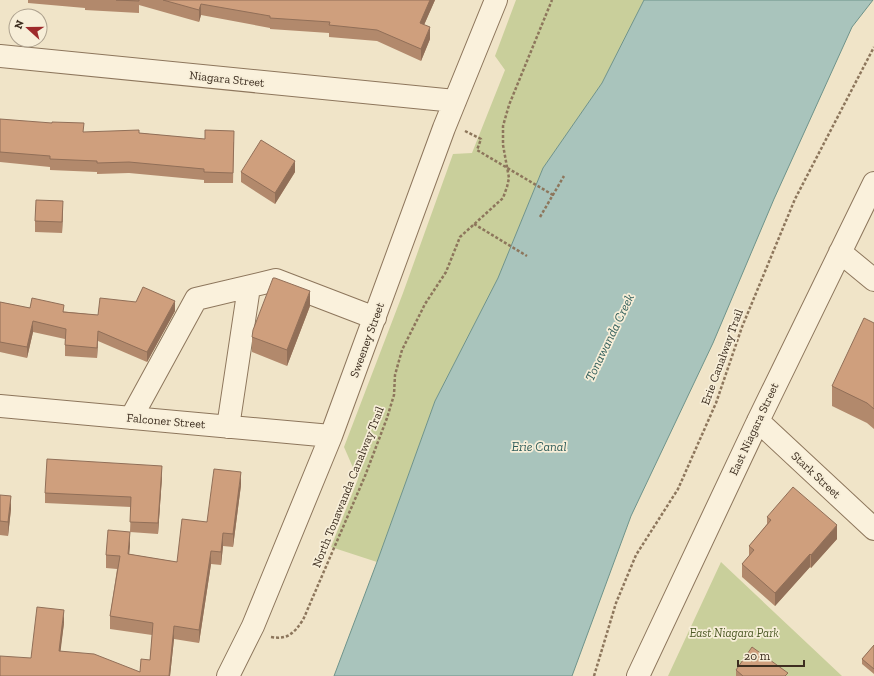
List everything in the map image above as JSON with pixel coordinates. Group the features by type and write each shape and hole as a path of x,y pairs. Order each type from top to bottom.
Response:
{"street":[{"name":"Sweeney Street","path":"228,676 254,626 331,436 455,101 496,0"},
{"name":"Niagara Street","path":"0,56 455,101"},
{"name":"East Niagara Street","path":"638,676 758,421 874,183"},
{"path":"840,252 874,280"},
{"path":"131,418 196,299 276,280 375,318"},
{"path":"228,427 249,287"},
{"name":"Falconer Street","path":"0,406 331,436"},
{"name":"Stark Street","path":"758,421 874,529"}],"path":[{"name":"North Tonawanda Canalway Trail","path":"269,636 278,638 286,637 295,632 303,620 365,476 387,418 394,395 395,375 402,350 425,304 446,272 460,237 503,198 508,187 509,178 503,145 503,126 509,105 552,0"},
{"name":"Erie Canalway Trail","path":"594,676 616,603 636,556 678,489 716,403 742,327 795,199 874,46"},
{"path":"460,129 481,139 477,150 553,195"},
{"path":"540,217 564,176"},
{"path":"474,224 527,256"}],"green space":[{"path":"516,0 644,0 602,83 543,168 498,278 435,401 377,562 331,547 358,479 344,447 403,293 453,154 472,153 505,70 495,56"},
{"name":"East Niagara Park","path":"721,562 842,676 668,676"}],"water":[{"name":"Erie Canal","path":"644,0 873,0 852,27 774,199 713,343 631,516 572,676 334,676 435,401 498,278 543,168 602,83"}],"building":[{"path":"116,0 139,0 139,1"},
{"path":"163,0 430,0 420,23 430,27 421,49 377,30 329,25 330,22 270,18 270,16 201,4 199,10"},
{"path":"0,119 52,123 84,123 83,132 139,130 139,133 205,139 205,130 234,131 233,173 204,172 204,169 129,162 97,163 97,161 50,159 50,156 0,152"},
{"path":"261,140 295,161 275,193 241,172"},
{"path":"36,200 63,201 62,222 35,221"},
{"path":"273,278 310,291 287,350 252,337 253,330"},
{"path":"143,287 175,301 147,352 98,331 97,348 65,345 66,329 33,321 27,347 0,342 0,302 30,308 32,298 64,305 63,312 98,315 100,298 136,302"},
{"path":"864,318 874,323 874,409 867,403 832,386"},
{"path":"47,459 162,466 158,523 130,522 131,497 45,493"},
{"path":"214,469 241,472 233,534 223,533 221,552 211,551 199,630 174,626 169,676 0,676 0,656 31,658 37,607 64,610 59,651 94,654 140,672 141,659 150,660 153,623 110,616 120,556 106,555 108,530 130,532 128,554 177,562 182,519 207,522"},
{"path":"793,487 837,525 775,593 742,564 754,550 749,546 771,520 767,517"},
{"path":"0,495 11,496 8,522 0,521"},
{"path":"874,645 874,669 862,659"},
{"path":"752,647 788,673 785,676 743,676 736,670"}],"water label":[{"name":"Tonawanda Creek","path":"609,337"}]}
